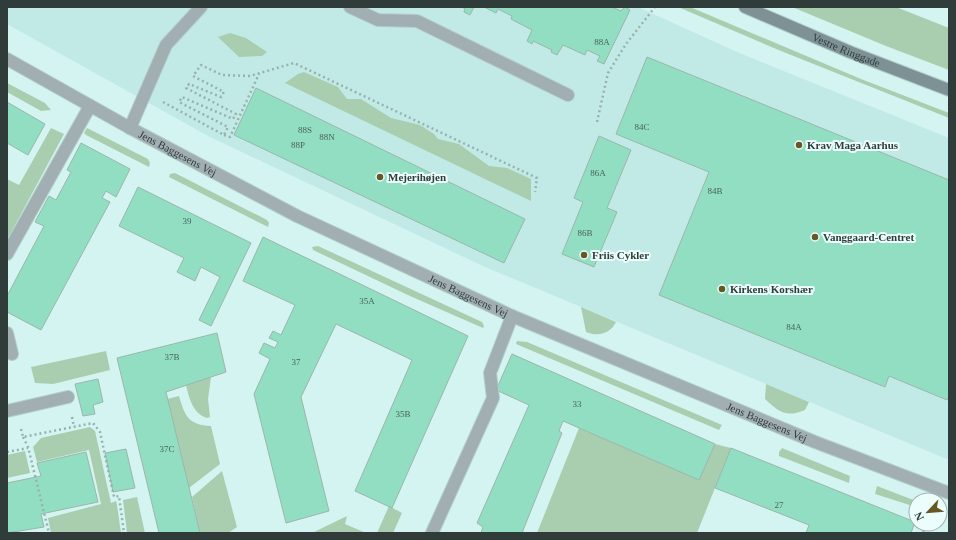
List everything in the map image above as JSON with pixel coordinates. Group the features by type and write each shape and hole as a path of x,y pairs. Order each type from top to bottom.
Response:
{"main road":[{"name":"Vestre Ringgade","path":"745,7 850,52 949,90"}],"street":[{"path":"130,128 166,45 200,7"},
{"path":"350,7 378,20 417,21 568,95"},
{"name":"Jens Baggesens Vej","path":"7,59 130,128 297,216 512,316 808,439 949,492"},
{"path":"7,254 90,106"},
{"path":"432,533 493,398 490,373 512,316"},
{"path":"7,333 12,354"},
{"path":"12,410 68,397"}],"path":[{"path":"597,122 608,73 626,44 655,7"},
{"path":"224,135 228,128 180,102 182,97 233,119 236,114 186,88 189,84 221,97 224,92 193,76 201,65 222,75 250,76 294,63 537,178 535,192"},
{"path":"145,93 230,137 259,74"},
{"path":"12,410 28,448 49,533"},
{"path":"23,437 93,423 100,432 114,497 119,496 124,533"},
{"path":"7,452 28,448"}],"shaded area":[{"path":"7,7 638,7 737,52 949,138 949,460 485,267 208,136 7,24"}],"green space":[{"path":"678,7 690,7 861,79 949,113 949,118 781,51"},
{"path":"792,7 896,7 949,28 949,70 886,46"},
{"path":"230,33 246,38 267,52 262,56 239,57 218,37"},
{"path":"304,72 338,87 347,99 361,99 391,118 420,125 434,134 438,139 459,144 489,166 507,168 531,179 531,201 285,83 298,74"},
{"path":"7,83 45,103 51,110 41,111 7,92"},
{"path":"51,128 64,134 7,240 7,179 19,185"},
{"path":"87,128 148,159 150,163 149,167 86,135 84,133"},
{"path":"175,173 267,220 269,223 268,227 169,177 170,174"},
{"path":"318,246 482,322 484,326 483,328 410,296 313,250 312,247"},
{"path":"581,307 616,322 607,332 595,334 586,332"},
{"path":"517,341 527,342 722,425 719,430 516,344"},
{"path":"106,351 110,370 53,384 35,383 31,367"},
{"path":"211,377 208,399 210,417 207,418 198,413 192,405 186,385"},
{"path":"766,384 809,402 805,410 788,413 774,407 765,399"},
{"path":"179,396 183,409 193,422 211,426 220,464 189,488 167,399"},
{"path":"90,427 95,431 111,503 116,501 121,533 51,533 48,518 101,504 89,450 37,462 33,447 41,438"},
{"path":"579,428 699,480 715,444 731,448 697,533 537,533"},
{"path":"782,448 850,476 849,483 779,456 779,452"},
{"path":"25,451 30,473 7,478 7,455"},
{"path":"222,471 237,527 228,533 200,533 192,497"},
{"path":"877,486 908,498 908,504 875,494"},
{"path":"137,497 145,533 127,533 123,500"},
{"path":"389,506 402,513 393,533 377,533"},
{"path":"347,516 345,524 366,533 312,533"}],"building":[{"path":"462,7 474,7 470,15 464,12 465,9"},
{"path":"484,7 612,7 621,11 625,7 630,10 604,64 597,61 600,56 587,50 585,55 563,45 557,55 551,52 552,50 533,41 532,44 527,41 532,30 511,19 512,16 498,9 496,13"},
{"name":"Vanggaard-Centret","path":"647,57 949,180 949,396 947,400 889,376 885,387 659,295 709,172 616,134"},
{"name":"Mejerihøjen","path":"256,88 525,219 504,263 234,135"},
{"path":"7,102 45,124 28,155 7,143"},
{"path":"599,136 631,150 607,208 617,212 594,267 562,254 583,202 574,198"},
{"path":"81,143 130,169 116,197 106,191 102,198 110,202 41,330 7,312 7,296 44,226 35,222 49,196 56,200 71,172 67,170"},
{"path":"138,187 251,243 211,326 199,320 220,277 201,267 195,281 177,272 184,258 119,226"},
{"path":"263,237 468,336 392,508 355,491 412,360 336,324 301,397 329,511 286,523 254,394 270,359 259,353 264,343 275,348 278,342 269,338 273,331 281,335 295,305 243,281"},
{"path":"217,333 226,372 166,392 200,533 159,533 117,358"},
{"path":"512,354 715,444 699,480 563,421 559,431 562,433 522,533 481,533 483,527 477,523 529,405 496,390"},
{"path":"98,379 103,402 93,405 95,414 83,416 75,384"},
{"path":"731,448 908,519 908,532 911,532 806,533 809,525 715,488"},
{"path":"126,449 135,488 113,492 105,453"},
{"path":"86,452 98,502 41,514 44,527 7,533 7,483 41,476 37,463"}],"place":[{"name":"Krav Maga Aarhus","path":"799,145"},
{"name":"Mejerihøjen","path":"380,177"},
{"name":"Vanggaard-Centret","path":"815,237"},
{"name":"Friis Cykler","path":"584,255"},
{"name":"Kirkens Korshær","path":"722,289"}]}
